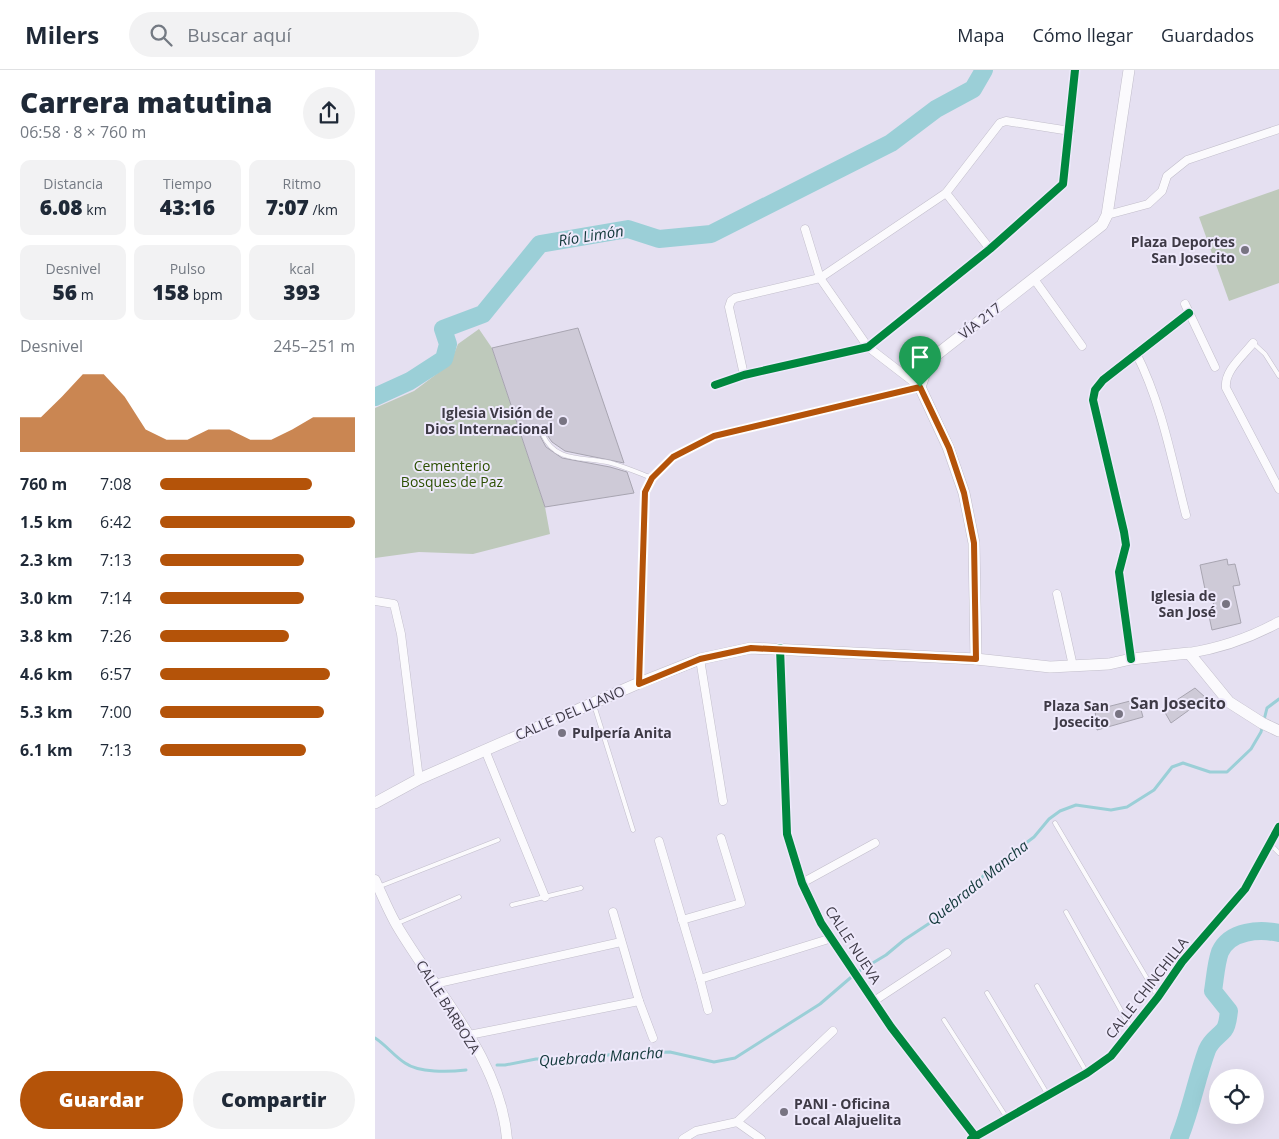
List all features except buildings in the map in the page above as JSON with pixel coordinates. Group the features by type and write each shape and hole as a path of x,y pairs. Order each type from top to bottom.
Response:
{"main road":[{"path":"1107,215 1129,70"},
{"name":"VÍA 217","path":"920,387 926,370 935,356 1102,226 1107,215"},
{"path":"920,387 949,448 966,501 974,543 976,659"},
{"name":"CALLE DEL LLANO","path":"375,803 419,779 593,702 700,659 751,648 976,659 1050,667 1109,664 1131,659 1189,653"},
{"path":"1189,653 1229,702 1262,723 1279,731"}],"street":[{"path":"715,385 744,375 868,347 990,248 1063,184 1075,70"},
{"path":"744,375 729,307 735,298 820,278 946,193 1001,122 1006,121 1070,130"},
{"path":"1107,215 1148,204 1161,191 1167,176 1187,160 1279,129"},
{"path":"946,193 990,248"},
{"path":"805,229 820,278 868,347 920,387"},
{"path":"1034,279 1082,346"},
{"path":"1185,304 1215,367"},
{"path":"1131,659 1119,572 1126,545 1093,400 1095,390 1103,380 1189,313"},
{"path":"1253,343 1231,370 1225,381 1225,388 1279,489"},
{"path":"1136,354 1147,375 1158,405 1186,516"},
{"path":"639,684 645,492 652,478 673,457 714,436 920,387"},
{"path":"1057,594 1073,666"},
{"path":"375,600 395,604 401,634 419,779"},
{"path":"1189,653 1215,649 1259,633 1279,622"},
{"name":"CALLE NUEVA","path":"780,648 787,834 802,883 821,923 891,1027 973,1137"},
{"path":"700,659 723,801"},
{"path":"485,750 545,897"},
{"name":"CALLE CHINCHILLA","path":"973,1137 1087,1074 1111,1056 1158,997 1182,962 1245,889 1279,827"},
{"path":"682,920 741,903 721,838"},
{"path":"659,841 708,1010"},
{"path":"802,883 875,843"},
{"name":"CALLE BARBOZA","path":"377,883 396,924 469,1035 493,1082 505,1115 507,1139"},
{"path":"613,912 639,1001 653,1038"},
{"path":"699,979 832,938"},
{"path":"435,984 621,942"},
{"path":"874,1001 947,953"},
{"path":"469,1035 639,1001"},
{"path":"683,1139 697,1131 737,1122 833,1031"},
{"path":"737,1122 761,1139"}],"lane":[{"path":"1253,343 1265,354 1279,376"},
{"path":"543,436 547,445 559,454 611,463 652,478"},
{"path":"593,702 633,830"},
{"path":"1055,823 1158,997"},
{"path":"377,883 498,840"},
{"path":"1270,844 1279,853"},
{"path":"512,905 581,888"},
{"path":"396,924 459,897"},
{"path":"1066,912 1133,1030"},
{"path":"1037,986 1087,1074"},
{"path":"987,993 1048,1095"},
{"path":"944,1020 1007,1118"}],"green space":[{"name":"Plaza Deportes San Josecito","path":"1279,189 1279,283 1229,301 1199,217"},
{"name":"Cementerio Bosques de Paz","path":"479,329 492,348 545,507 550,534 473,554 419,552 375,558 375,408 414,391 450,364 458,344"}],"waterway":[{"name":"Río Limón","path":"375,397 410,381 444,359 448,344 443,329 483,314 540,244 628,229 659,239 711,234 891,143 936,109 973,89 984,70"},
{"name":"Quebrada Mancha","path":"497,1065 536,1059 584,1059 614,1054 670,1052 714,1062 735,1058 820,1004 856,973 886,955 904,940 951,909 986,873 1034,837 1049,819 1060,811 1076,805 1111,810 1127,807 1154,790 1172,767 1183,763 1210,772 1227,772 1251,749 1261,732 1267,708 1279,699"},
{"path":"1179,1139 1207,1050 1224,1030 1228,1021 1229,1011 1213,991 1220,952 1231,939 1238,935 1255,931 1279,933"},
{"name":"Quebrada Mancha","path":"375,1038 401,1060 418,1069 434,1071 466,1070"}],"cycle path":[{"path":"715,385 744,375 868,347 990,249 1063,184 1075,70"},
{"path":"1131,659 1119,572 1126,545 1093,400 1095,390 1103,380 1189,313"},
{"path":"780,648 787,834 802,883 821,923 891,1027 975,1136"},
{"path":"971,1139 1087,1073 1111,1056 1158,997 1182,962 1245,889 1279,827"}],"place":[{"name":"Plaza Deportes San Josecito","path":"1245,250"},
{"name":"Iglesia Visión de Dios Internacional","path":"563,421"},
{"name":"Iglesia de San José","path":"1226,604"},
{"name":"Plaza San Josecito","path":"1119,714"},
{"name":"Pulpería Anita","path":"562,733"},
{"name":"PANI - Oficina Local Alajuelita","path":"784,1112"}],"district":[{"name":"San Josecito","path":"1178,703"}],"route":[{"path":"920,387 949,448 964,493 974,543 976,659 751,648 700,659 639,684 645,492 652,478 673,457 714,436 920,387"}]}
